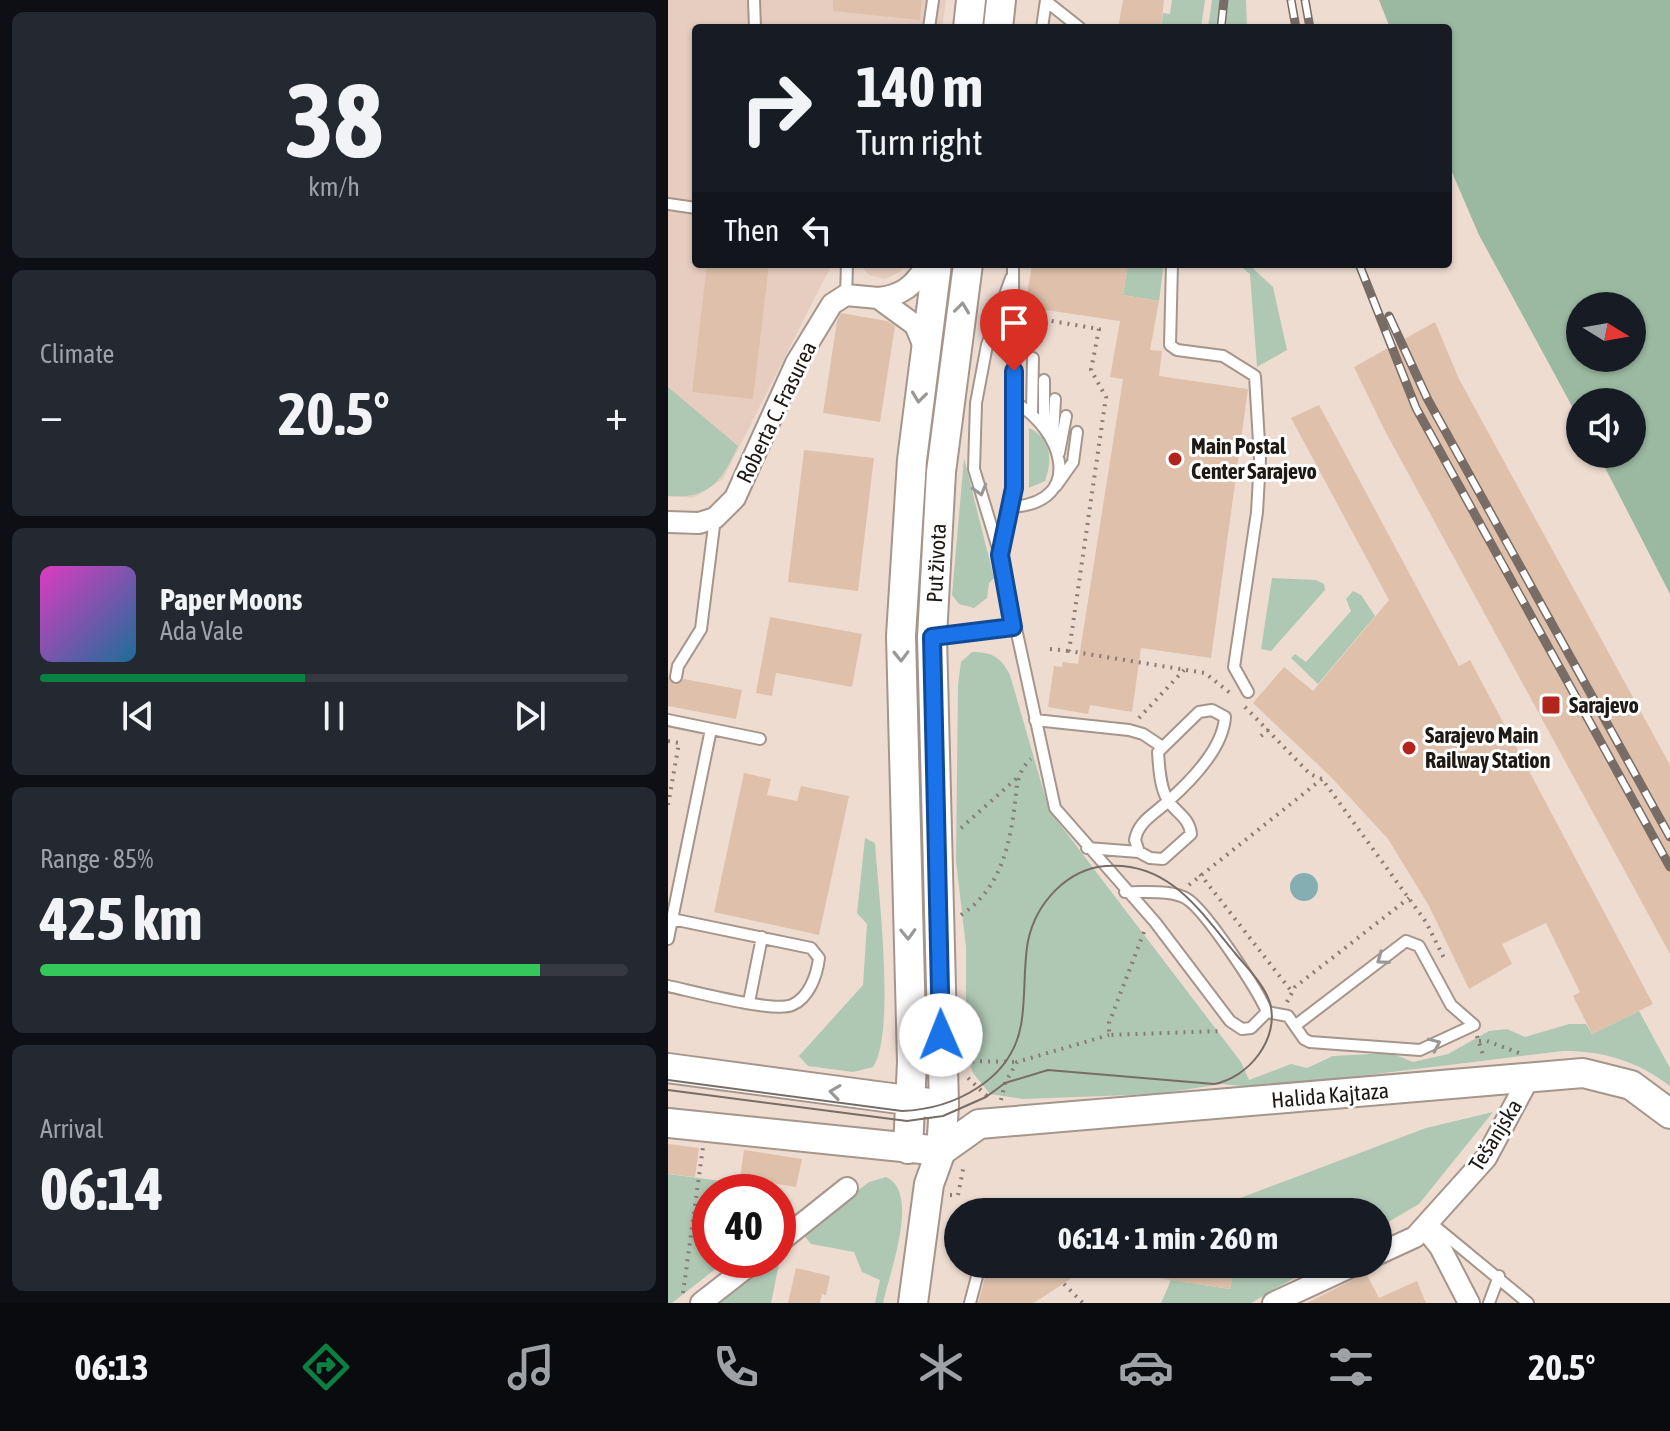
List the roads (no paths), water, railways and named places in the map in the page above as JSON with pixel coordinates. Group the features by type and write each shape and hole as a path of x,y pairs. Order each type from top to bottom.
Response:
{"street":[{"path":"968,24 971,0"},
{"path":"998,24 1001,0"},
{"path":"846,295 895,296 908,289 924,268"},
{"name":"Put života","path":"908,1149 912,1101 901,636 912,460 936,268"},
{"name":"Put života","path":"913,1303 929,1184 941,1151 951,1061 939,929 932,637 941,472 967,268"},
{"name":"Roberta C. Frasurea","path":"715,518 735,498 796,363 832,304 846,295"},
{"path":"878,298 915,325 925,349"},
{"path":"668,522 699,523 715,518"},
{"path":"668,1068 944,1105 991,1117"},
{"name":"Halida Kajtaza","path":"991,1117 1530,1076 1602,1075 1631,1085 1670,1114"},
{"name":"Tešanjska","path":"1392,1248 1415,1237 1428,1225 1486,1158 1530,1076"},
{"path":"668,1123 941,1151 991,1117"},
{"path":"908,1149 929,1184"},
{"path":"796,1229 847,1188"},
{"path":"1428,1225 1469,1303"},
{"path":"701,1303 733,1278"},
{"path":"1273,1303 1327,1278"}],"lane":[{"path":"754,0 756,24"},
{"path":"930,24 933,0"},
{"path":"1043,24 1046,0"},
{"path":"1046,0 1075,24"},
{"path":"668,204 692,207"},
{"path":"846,295 847,268"},
{"path":"1000,555 1012,507 1012,268"},
{"path":"1172,268 1170,345 1177,350 1223,356 1255,376 1260,459 1257,512 1234,667 1248,692"},
{"path":"1011,278 987,345 972,442 974,469 1000,555 1013,627 1055,808 1125,892 1155,922 1230,1021 1242,1029 1251,1028 1267,1012"},
{"path":"1032,412 1033,358"},
{"path":"1044,380 1044,423"},
{"path":"1055,399 1053,437 1058,459"},
{"path":"1014,402 1032,412 1053,437"},
{"path":"1054,488 1066,416"},
{"path":"1012,507 1034,505 1045,500 1063,480 1073,462 1077,432"},
{"path":"676,677 678,666 701,629 715,518"},
{"path":"932,637 1013,627"},
{"path":"670,706 668,719 760,739"},
{"path":"1087,848 1139,852 1150,858 1163,859 1191,834 1187,819 1168,802 1159,760 1161,746 1199,712 1212,710 1225,717 1220,743 1168,802 1136,832 1139,852"},
{"path":"1035,720 1129,730 1143,734 1161,746"},
{"path":"668,939 711,729"},
{"path":"1125,892 1165,894 1191,902 1257,988 1267,1012"},
{"path":"668,986 749,1002 790,1006 805,995 818,970 819,958 811,948 672,919"},
{"path":"749,1002 762,937"},
{"path":"1267,1012 1291,1018 1304,1039 1310,1042 1426,1048 1474,1025 1451,1005 1414,942 1406,941 1296,1025"},
{"path":"1428,1225 1499,1276 1528,1303"},
{"path":"1489,1303 1499,1276"},
{"path":"970,1303 977,1278"}],"water":[{"path":"1304,873 1314,877 1318,887 1314,897 1304,901 1294,897 1290,887 1294,877"}],"tram line":[{"path":"668,1080 902,1111 941,1105 959,1098 992,1076 1015,1045 1023,1015 1028,941 1046,901 1066,881 1106,866 1148,872 1181,892 1259,983 1270,1003 1272,1017 1266,1043 1258,1055 1238,1074 1214,1084 1048,1070 1005,1083 986,1097 943,1116 907,1121 668,1090"}],"railway":[{"path":"1221,24 1224,0"},
{"path":"1291,0 1295,24"},
{"path":"1305,0 1309,24"},
{"path":"1361,268 1416,408 1670,867"},
{"path":"1389,316 1428,400 1670,837"}],"place":[{"name":"Main Postal Center Sarajevo","path":"1175,459"},
{"name":"Sarajevo","path":"1551,705"},
{"name":"Sarajevo Main Railway Station","path":"1409,748"}]}
